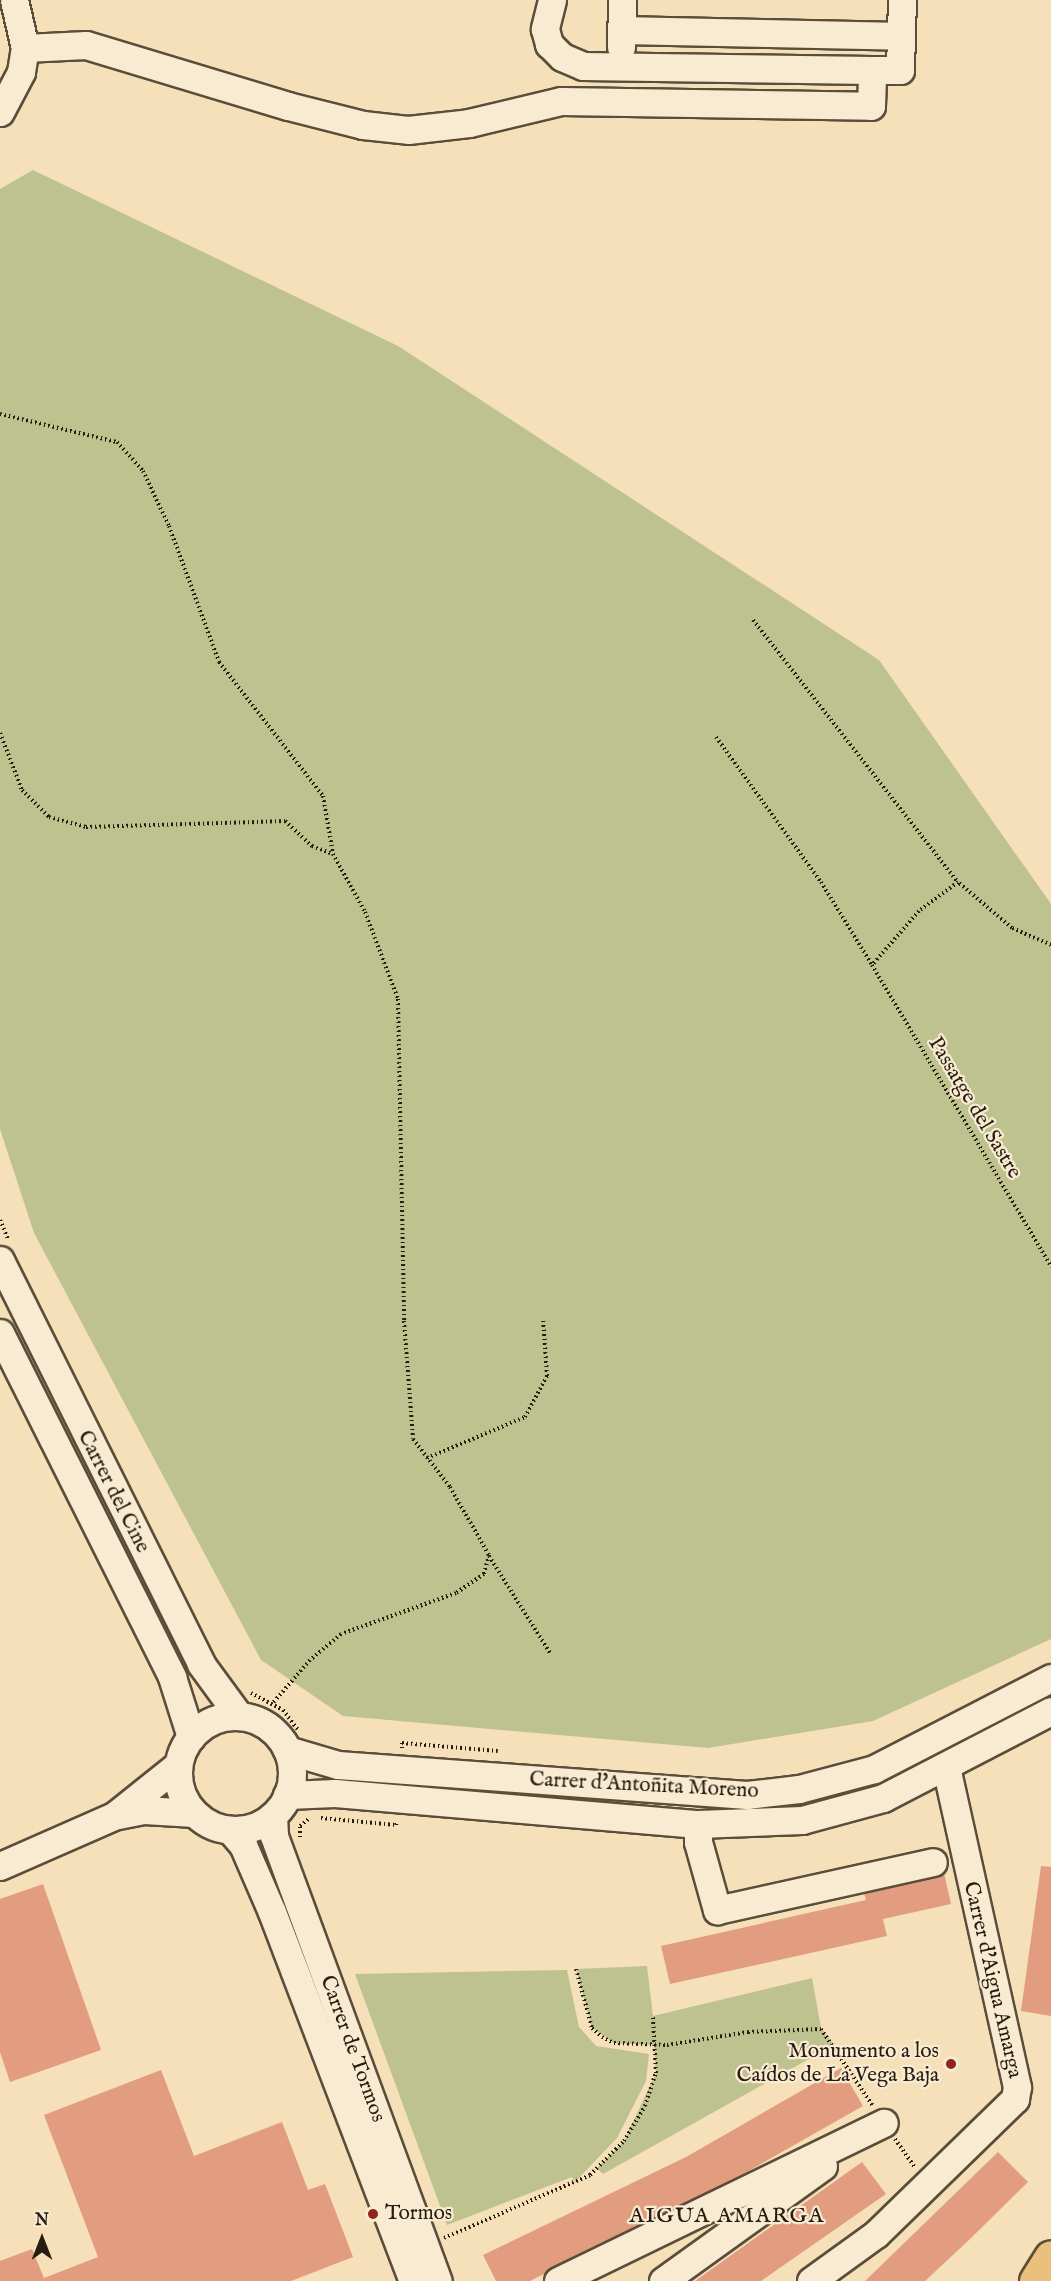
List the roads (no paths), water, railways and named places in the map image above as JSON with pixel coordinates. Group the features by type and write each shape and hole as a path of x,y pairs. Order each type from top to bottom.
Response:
{"highway":[{"path":"1036,2281 1051,2257"}],"street":[{"path":"0,112 21,72 25,48 14,0"},
{"path":"552,0 545,29 549,44 562,57 583,66 873,70 900,70 902,0"},
{"path":"620,101 622,0"},
{"path":"622,30 901,36"},
{"path":"25,48 86,45 288,106 363,125 408,130 469,123 561,101 871,106 873,70"},
{"name":"Carrer del Cine","path":"6,1255 201,1664 238,1716"},
{"name":"Carrer del Cine","path":"0,1333 172,1677 191,1737"},
{"name":"Carrer d'Antoñita Moreno","path":"294,1741 338,1765 393,1760 698,1792 747,1795 800,1789 874,1769 1051,1678"},
{"name":"Carrer d'Antoñita Moreno","path":"291,1809 335,1793 698,1824 747,1825 846,1810 946,1768 1051,1711"},
{"path":"0,1866 114,1816 144,1810 194,1813 230,1830 245,1829 291,1809 294,1741 267,1726 238,1716 204,1725 191,1737 178,1765 114,1816"},
{"path":"178,1765 183,1799 194,1813"},
{"name":"Carrer d'Aigua Amarga","path":"811,2281 876,2234 1015,2099 1017,2087 946,1768"},
{"name":"Carrer de Tormos","path":"291,1809 274,1836 438,2281"},
{"path":"698,1824 698,1842 717,1910 933,1862"},
{"name":"Carrer de Tormos","path":"230,1830 243,1845 272,1912 413,2281"},
{"path":"558,2281 890,2132 663,2281"}],"place":[{"name":"Monumento a los Caídos de La Vega Baja","path":"951,2064"},
{"name":"Tormos","path":"373,2214"}],"district":[{"name":"AIGUA AMARGA","path":"727,2217"}]}
